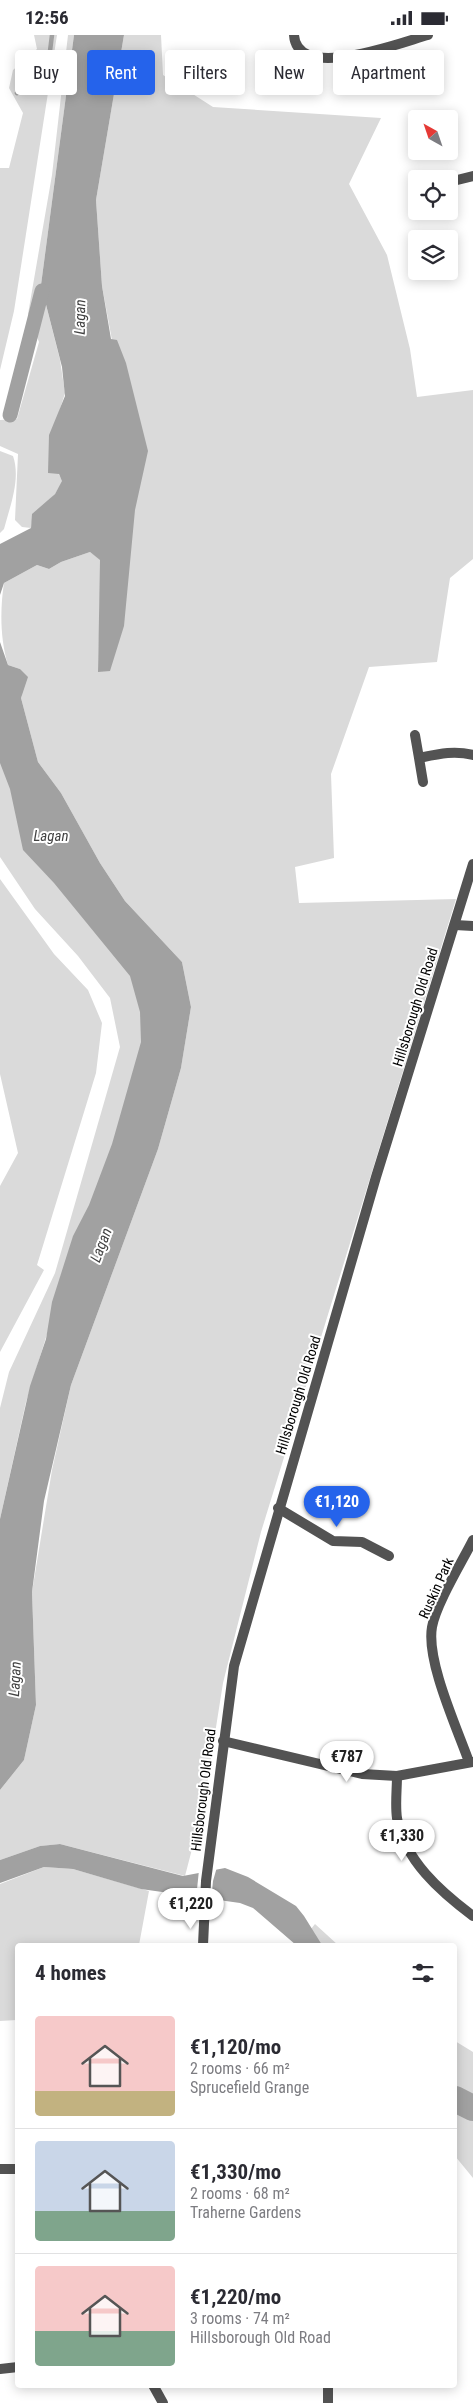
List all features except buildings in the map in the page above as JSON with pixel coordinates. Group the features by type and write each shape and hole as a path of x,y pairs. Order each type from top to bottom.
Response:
{"street":[{"path":"294,35 295,42 300,50 318,59 349,56 428,35"},
{"path":"458,180 473,177"},
{"path":"415,735 423,782"},
{"path":"419,758 461,751 473,755"},
{"name":"Hillsborough Old Road","path":"203,1943 210,1851 234,1666 278,1509 376,1177 456,925 473,864"},
{"path":"456,925 473,926"},
{"path":"278,1509 333,1541 362,1543 389,1556"},
{"name":"Ruskin Park","path":"471,1762 433,1660 432,1627 444,1597 473,1540"},
{"path":"223,1741 362,1774 398,1776 471,1762"},
{"path":"398,1776 397,1817 402,1836 414,1857 442,1892 473,1916"},
{"path":"0,2169 15,2169"},
{"path":"0,2369 15,2367"},
{"path":"156,2388 163,2403"},
{"path":"328,2388 328,2403"}],"shaded area":[{"path":"34,35 57,35 55,50 36,50"},
{"path":"68,35 74,35 72,50 66,50"},
{"path":"124,35 161,35 165,95 194,95 213,107 381,118 349,184 387,255 410,349 417,397 473,390 473,559 450,578 437,662 369,667 331,774 334,858 295,867 299,903 456,899 261,1532 223,1683 204,1803 185,1876 60,1844 40,1846 0,1860 0,1790 24,1760 36,1705 32,1592 52,1470 71,1385 158,1149 181,1068 191,1007 182,962 125,901 100,863 61,793 38,762 21,698 23,687 20,669 8,665 2,634 1,614 4,583 37,565 49,569 61,562 90,552 101,560 98,672 139,487 102,286 96,200 114,95 155,95 155,50 121,50"},
{"path":"15,68 15,95 48,95 14,311 0,370 0,168 9,168 23,113 9,88"},
{"path":"61,95 66,95 41,285 60,360 65,393 56,422 56,470 63,481 55,494 33,515 31,528 22,527 15,520 18,454 0,446 0,420 17,419 39,342 28,314 52,175"},
{"path":"0,451 13,456 16,474 12,502 4,529 0,533"},
{"path":"0,737 134,979 144,1026 135,1082 112,1156 61,1275 47,1334 26,1402 0,1519 0,1408 9,1372 55,1273 120,1047 110,998 78,956 35,909 0,857"},
{"path":"0,879 54,954 88,990 102,1023 96,1073 37,1265 44,1270 0,1352 0,1186 18,1153 0,1074"},
{"path":"44,1867 73,1869 149,1891 139,1943 15,1943 15,2020 0,2021 0,1884"},
{"path":"315,1924 336,1943 300,1943"},
{"path":"457,2042 473,2052 473,2178 457,2158"}],"water":[{"name":"Lagan","path":"74,35 124,35 121,50 87,50 87,95 114,95 96,200 102,286 111,339 117,340 126,363 148,451 135,510 124,626 110,671 98,672 100,560 90,552 61,562 49,569 37,565 4,583 0,595 0,544 31,528 32,514 55,494 62,481 59,474 48,473 49,435 65,396 62,367 41,285 66,95 77,95 77,50 72,50"},
{"name":"Lagan","path":"0,642 8,665 20,669 28,677 21,698 38,762 61,793 100,863 125,901 182,962 191,1007 181,1068 158,1149 71,1385 44,1501 32,1592 36,1705 24,1760 0,1790 0,1519 30,1386 46,1339 52,1302 73,1236 89,1205 112,1144 141,1042 140,1012 130,976 54,883 23,850 10,789 0,763"},
{"path":"60,1844 183,1876 225,1868 248,1877 296,1906 321,1943 294,1943 253,1908 240,1903 141,1889 73,1869 44,1867 0,1883 0,1860 40,1846"}],"pier":[{"path":"217,1867 213,1881 211,1902 196,1899 199,1870"}],"waterway":[{"path":"50,50 52,35"},
{"path":"10,415 42,291"},
{"path":"457,2100 473,2108"}]}
